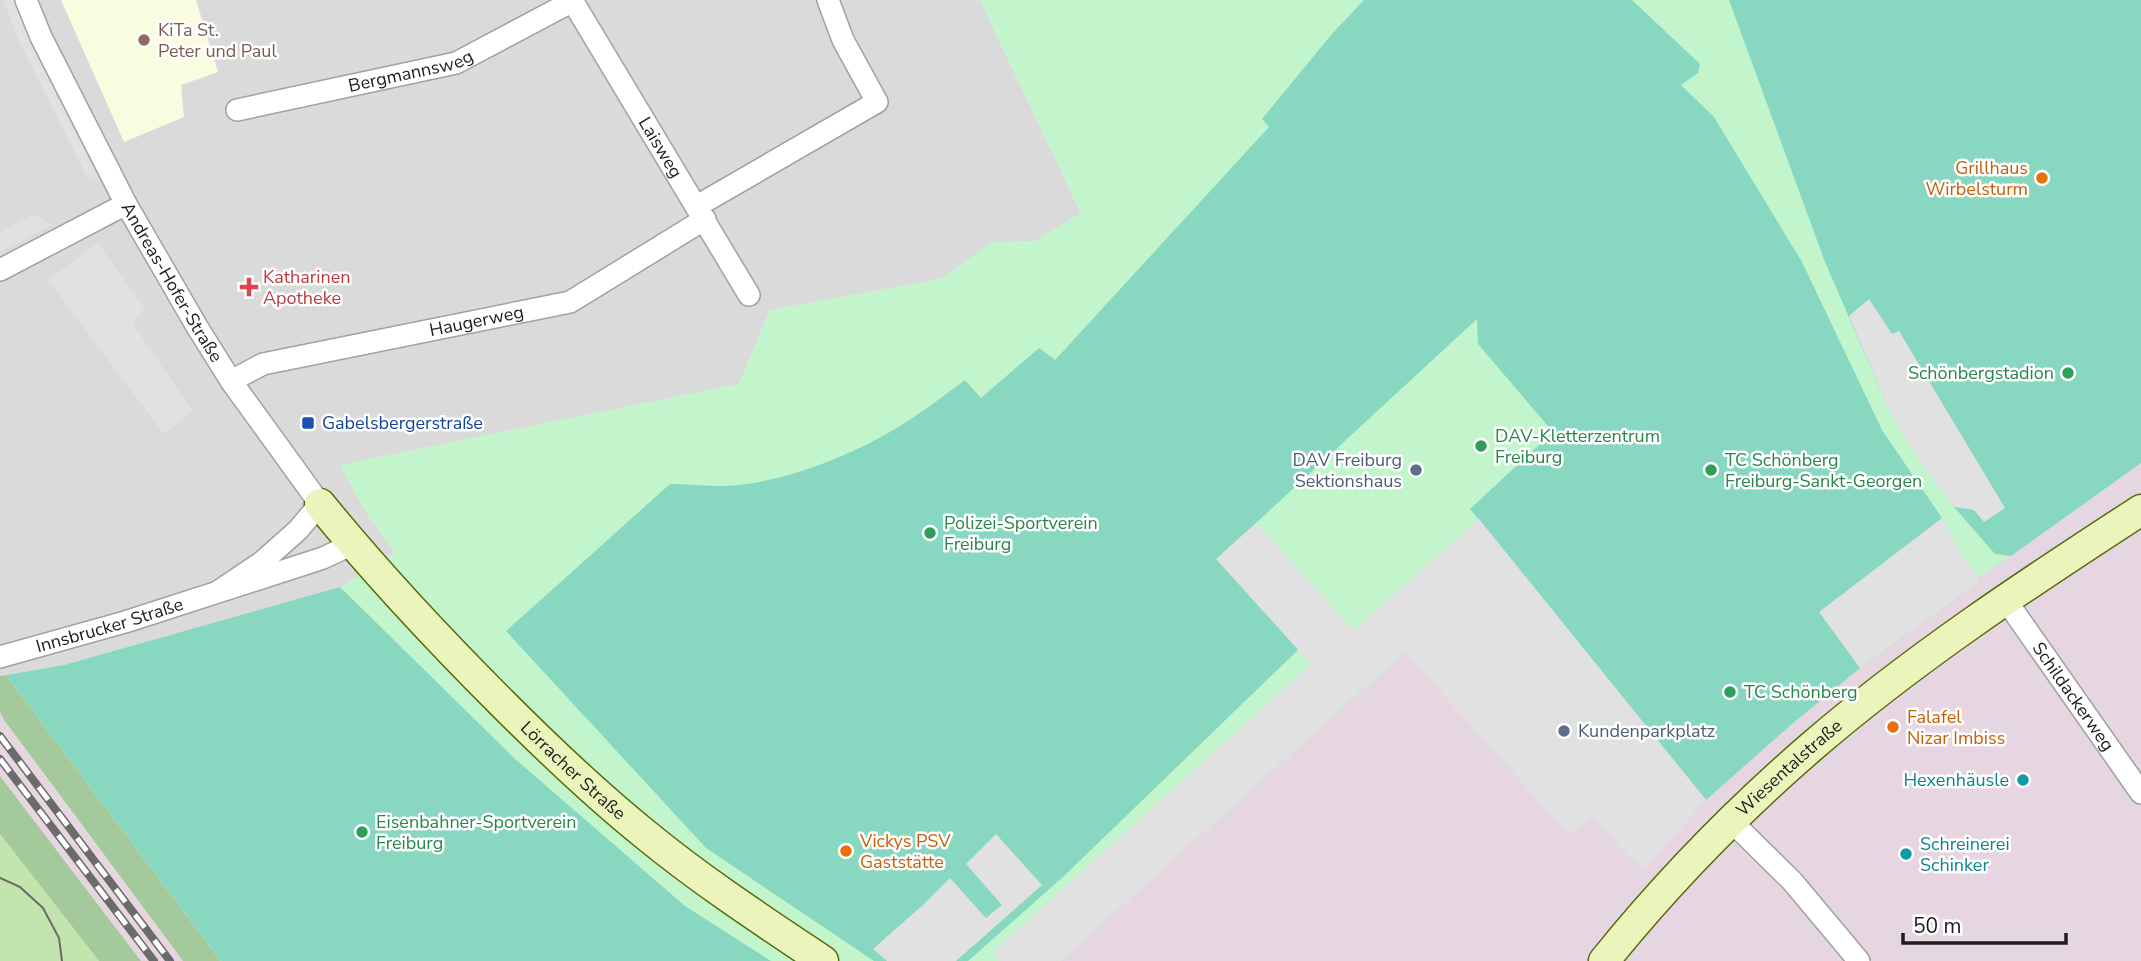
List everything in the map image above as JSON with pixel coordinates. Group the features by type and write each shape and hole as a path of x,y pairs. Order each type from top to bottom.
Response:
{"main road":[{"name":"Andreas-Hofer-Straße","path":"320,503 353,544"},
{"name":"Wiesentalstraße","path":"1604,961 1670,883 1803,754 1928,654 2004,600 2141,510"},
{"name":"Lörracher Straße","path":"353,544 442,642 558,759 646,835 739,905 823,961"}],"street":[{"name":"Andreas-Hofer-Straße","path":"26,0 41,37 126,204 202,335 231,381 320,503"},
{"name":"Laisweg","path":"572,0 749,295"},
{"name":"Bergmannsweg","path":"237,110 456,63 572,0"},
{"name":"Haugerweg","path":"231,381 263,364 570,302 701,213 877,102 843,40 828,0"},
{"path":"0,270 126,204"},
{"name":"Innsbrucker Straße","path":"219,591 262,562 298,530 320,503"},
{"name":"Innsbrucker Straße","path":"0,657 125,622 323,558 353,544"},
{"name":"Schildackerweg","path":"2004,600 2141,793"},
{"path":"1731,821 1792,881 1859,961"}],"shaded area":[{"path":"0,0 980,0 1081,213 1035,241 993,242 941,279 770,310 739,384 341,465 369,517 395,552 341,587 64,665 0,676"},
{"path":"3,0 13,0 98,177 89,180 16,34"},
{"name":"KiTa St. Peter und Paul","path":"61,0 196,0 218,72 181,85 184,117 124,142"},
{"path":"34,214 51,225 0,252 0,232"},
{"path":"98,243 145,309 132,323 193,411 164,434 48,280"},
{"path":"1869,299 1892,334 1899,331 2005,508 1984,522 1974,510 1954,507 1908,444 1888,407 1849,316"},
{"path":"2141,463 2141,961 1060,961 1404,651 1792,724 1860,668 1981,581 1978,577"},
{"path":"1942,518 1981,581 1860,668 1819,612"},
{"path":"1479,519 1706,800 1644,869 1623,851 1596,818 1589,818 1569,835 1404,651 1060,961 1000,961 992,953 1311,664 1216,559 1256,523 1354,630"},
{"path":"0,712 183,961 141,961 0,776"},
{"path":"996,834 1042,885 956,961 887,961 873,949 950,878 986,918 1002,905 966,864"}],"green space":[{"path":"980,0 2141,0 2141,463 1979,577 1981,581 1860,668 1706,800 1510,557 1060,961 221,961 6,675 64,665 341,587 395,552 365,510 341,465 739,384 770,310 941,279 993,242 1035,241 1081,213"},
{"path":"1364,0 1632,0 1700,64 1698,73 1681,85 1714,117 1802,262 1882,430 1981,581 1860,668 1706,800 1470,509 1553,432 1478,344 1477,319 1217,559 1299,649 1063,877 968,961 874,961 706,848 506,631 670,484 745,484 812,468 876,440 922,412 965,380 981,398 1039,348 1055,360 1269,127 1262,119 1331,35"},
{"path":"1729,0 2141,0 2141,463 2011,556 1995,554 1954,507 1908,444 1888,407 1825,262"},
{"name":"Eisenbahner-Sportverein Freiburg","path":"340,587 514,758 685,906 771,961 221,961 6,675 64,665"},
{"path":"6,675 221,961 183,961 4,720 0,712 0,676"},
{"path":"0,776 141,961 99,961 0,834"},
{"path":"0,834 99,961 0,961"}],"tram line":[{"path":"0,878 20,887 43,908 59,938 62,961"}],"railway":[{"path":"0,736 170,961"},
{"path":"0,759 154,961"}],"place":[{"name":"KiTa St. Peter und Paul","path":"144,40"},
{"name":"Grillhaus Wirbelsturm","path":"2042,178"},
{"name":"Katharinen Apotheke","path":"249,287"},
{"name":"Schönbergstadion","path":"2068,373"},
{"name":"Gabelsbergerstraße","path":"308,423"},
{"name":"DAV-Kletterzentrum Freiburg","path":"1481,446"},
{"name":"DAV Freiburg Sektionshaus","path":"1416,470"},
{"name":"TC Schönberg Freiburg-Sankt-Georgen","path":"1711,470"},
{"name":"Polizei-Sportverein Freiburg","path":"930,533"},
{"name":"TC Schönberg","path":"1730,692"},
{"name":"Falafel Nizar Imbiss","path":"1893,727"},
{"name":"Kundenparkplatz","path":"1564,731"},
{"name":"Hexenhäusle","path":"2023,780"},
{"name":"Eisenbahner-Sportverein Freiburg","path":"362,832"},
{"name":"Vickys PSV Gaststätte","path":"846,851"},
{"name":"Schreinerei Schinker","path":"1906,854"}]}
